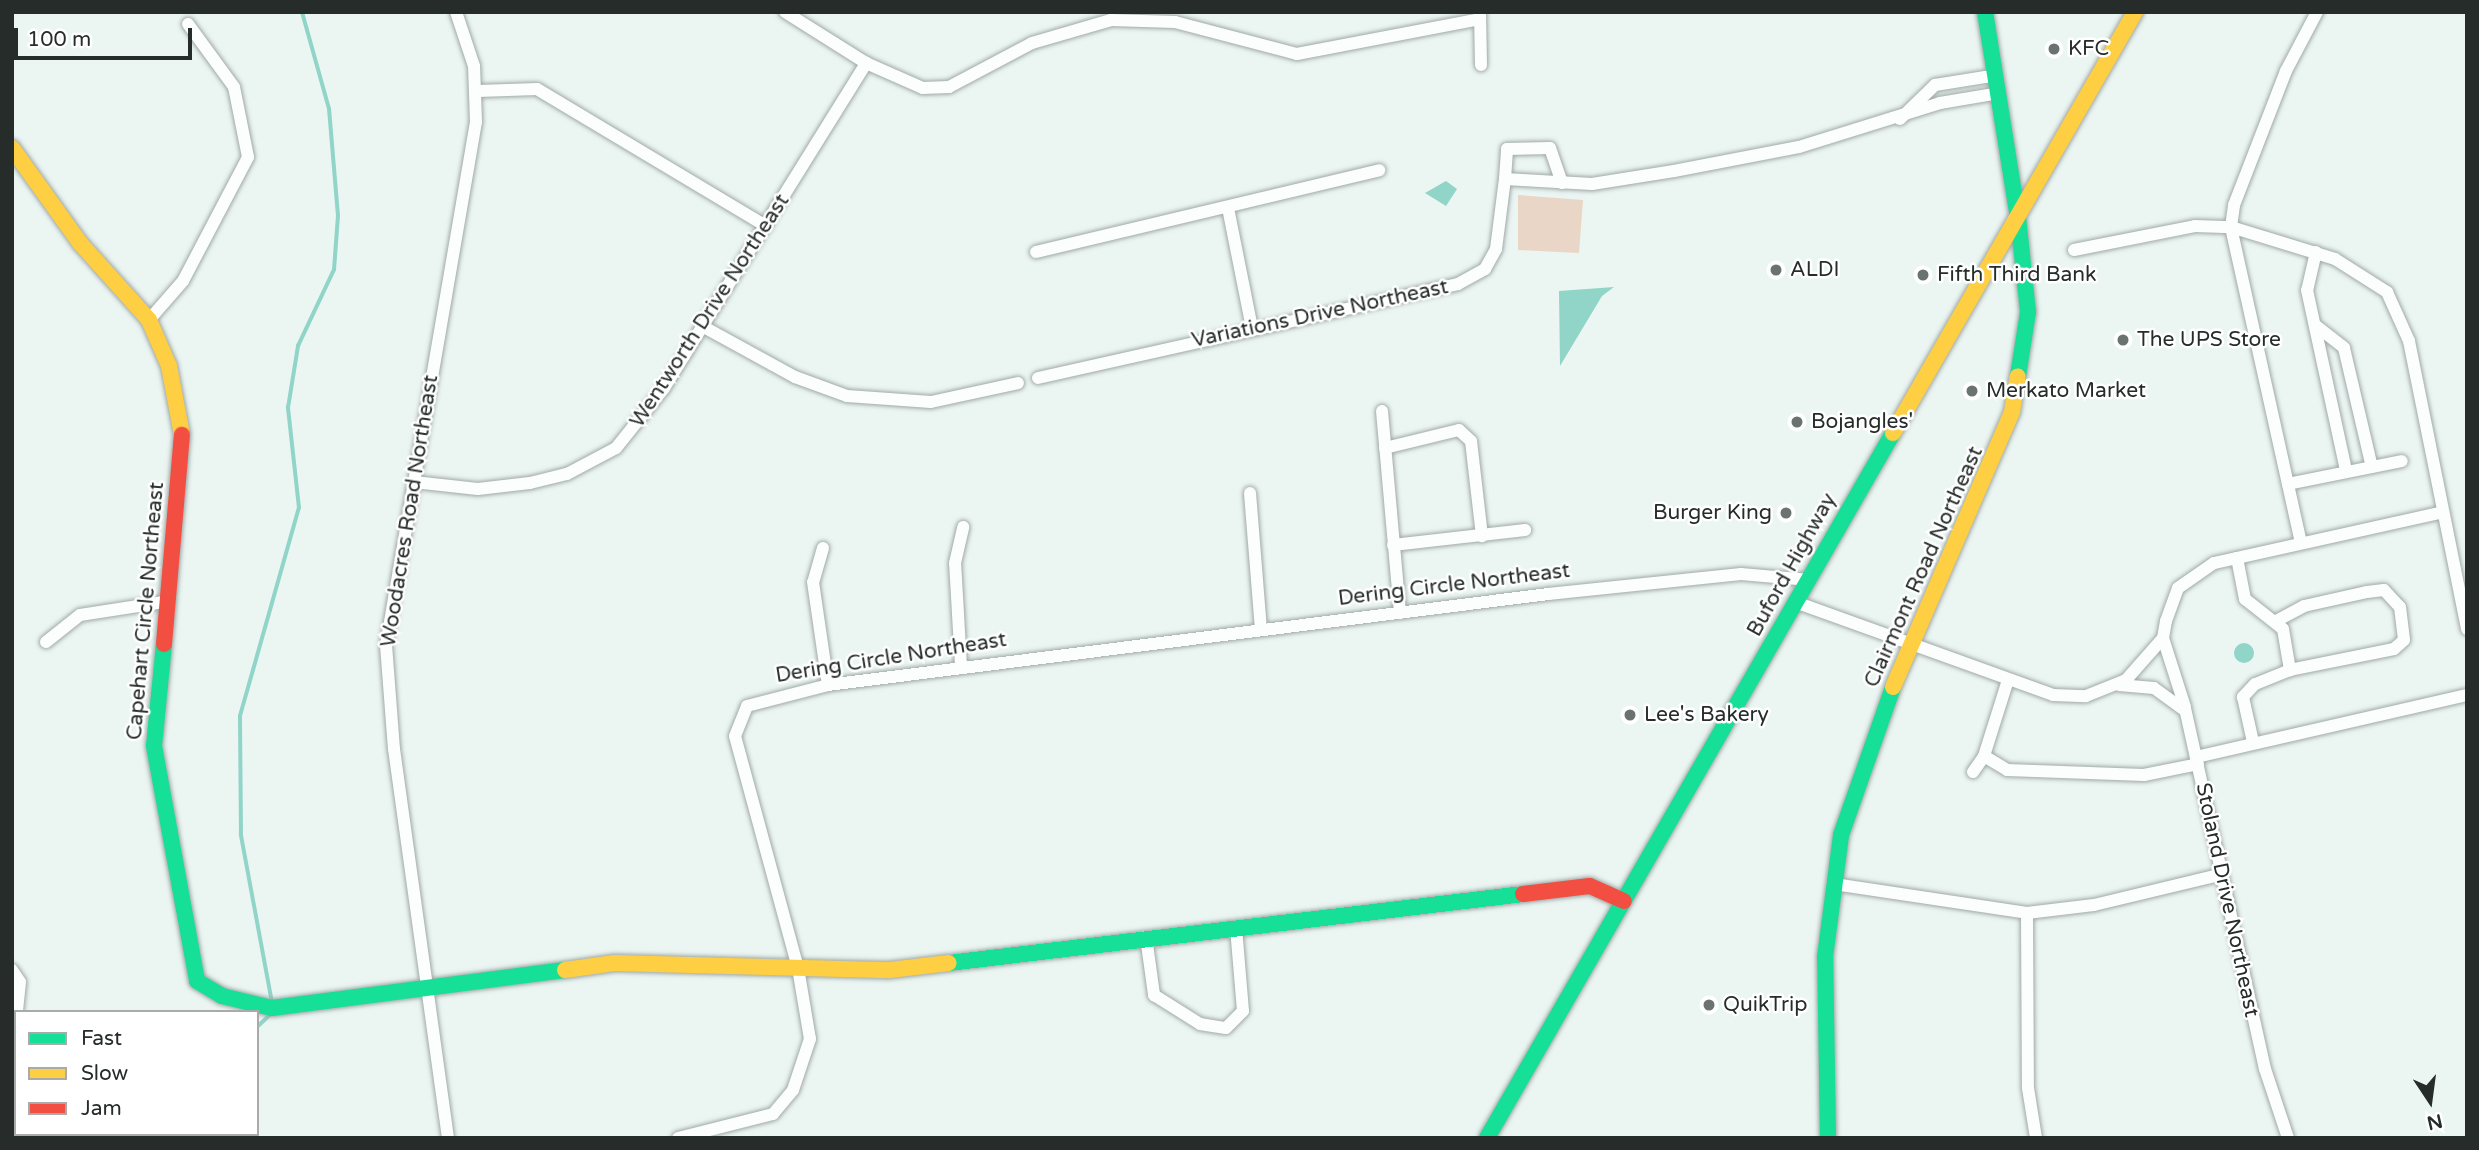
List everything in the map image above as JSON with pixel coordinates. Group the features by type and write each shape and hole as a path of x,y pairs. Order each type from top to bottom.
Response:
{"main road":[{"name":"Clairmont Road Northeast","path":"1828,1138 1825,970 1835,884 1849,805 1912,646 2015,402 2028,292 2018,217 1991,76 1985,12"},
{"name":"Buford Highway","path":"1487,1138 1798,603 2135,12"},
{"name":"Capehart Circle Northeast","path":"12,148 80,243 149,320 169,366 183,440 164,602 154,746 197,981 222,996 272,1008 615,962 798,968"},
{"path":"798,968 890,970 1146,937 1590,886 1624,901"}],"street":[{"name":"Woodacres Road Northeast","path":"449,1138 387,686 386,645 478,91 457,12"},
{"path":"785,12 866,63 923,88 949,87 1032,43 1111,20 1175,22 1297,54 1480,16 1482,65"},
{"path":"2301,543 2231,227 2234,205 2286,71 2317,12"},
{"path":"149,320 183,281 248,157 234,87 188,24"},
{"name":"Wentworth Drive Northeast","path":"414,482 478,489 530,483 593,462 637,426 766,226 866,63"},
{"path":"1900,119 1935,85 1991,76"},
{"path":"478,91 537,89 766,226"},
{"path":"1505,179 1562,183 1674,171 1900,119 1946,102 1994,94"},
{"name":"Variations Drive Northeast","path":"1038,378 1252,328 1433,291 1485,269 1496,249 1507,149 1550,148 1562,183"},
{"path":"1036,252 1379,170"},
{"path":"1228,208 1252,328"},
{"path":"2074,250 2195,226 2231,227 2316,252 2361,272 2387,292 2401,315 2440,513 2467,629"},
{"path":"2316,252 2307,276 2346,471"},
{"path":"2315,325 2344,348 2372,467"},
{"path":"702,326 795,377 847,396 893,404 973,394 1018,383"},
{"path":"1382,411 1400,613"},
{"path":"1384,448 1459,430 1471,441 1482,536"},
{"path":"2288,484 2402,461"},
{"path":"1250,492 1261,630"},
{"path":"1798,603 2007,683 2086,696 2116,685 2146,662 2163,638 2178,588 2214,563 2440,513"},
{"path":"961,666 955,563 963,527"},
{"path":"1393,545 1525,530"},
{"path":"823,548 813,582 828,685"},
{"path":"2237,558 2245,599 2278,620 2290,670"},
{"name":"Dering Circle Northeast","path":"678,1138 758,1120 785,1104 810,1039 798,968 735,727 747,706 828,685 961,666 1400,613 1741,574 1810,580"},
{"path":"2253,742 2243,697 2255,684 2290,670 2394,649 2404,640 2400,607 2384,590 2304,606 2278,620"},
{"path":"46,642 80,615 164,602"},
{"name":"Stoland Drive Northeast","path":"2163,638 2172,660 2186,713 2219,875 2288,1138"},
{"path":"1973,772 1984,756 2007,683"},
{"path":"2116,685 2154,688 2186,713"},
{"path":"1984,756 2020,771 2144,775 2253,742 2467,695"},
{"path":"1835,884 2027,913 2094,905 2219,875"},
{"path":"2027,913 2028,1088 2035,1138"},
{"path":"1146,937 1154,995 1200,1024 1226,1028 1243,1011 1236,927"},
{"path":"12,970 20,982 17,1010"}],"shaded area":[{"path":"1446,181 1457,189 1446,206 1425,193"},
{"path":"1518,195 1583,200 1579,253 1518,250"},
{"path":"1614,287 1602,296 1560,366 1559,291"},
{"path":"2244,643 2251,646 2254,653 2251,660 2244,663 2237,660 2234,653 2237,646"}],"waterway":[{"path":"272,1003 241,835 240,716 299,508 288,408 298,346 334,270 338,216 329,109 302,12"},
{"path":"259,1025 271,1014"}],"traffic: fast":[{"path":"1985,12 2018,217"},
{"path":"2018,217 2028,312 2018,376"},
{"path":"1487,1138 1893,433"},
{"path":"164,644 154,746 197,981 222,996 272,1008 565,970"},
{"path":"1828,1138 1825,957 1841,835 1893,687"},
{"path":"949,963 1523,894"}],"traffic: slow":[{"path":"1893,433 2135,12"},
{"path":"12,148 80,243 149,320 169,366 182,435"},
{"path":"1893,687 2012,412 2018,376"},
{"path":"565,970 615,963 890,970 949,963"}],"traffic: jam":[{"path":"164,644 182,435"},
{"path":"1523,894 1590,886 1624,901"}],"place":[{"name":"KFC","path":"2054,49"},
{"name":"ALDI","path":"1776,270"},
{"name":"Fifth Third Bank","path":"1923,275"},
{"name":"The UPS Store","path":"2123,340"},
{"name":"Merkato Market","path":"1972,391"},
{"name":"Bojangles'","path":"1797,422"},
{"name":"Burger King","path":"1786,513"},
{"name":"Lee's Bakery","path":"1630,715"},
{"name":"QuikTrip","path":"1709,1005"}]}
